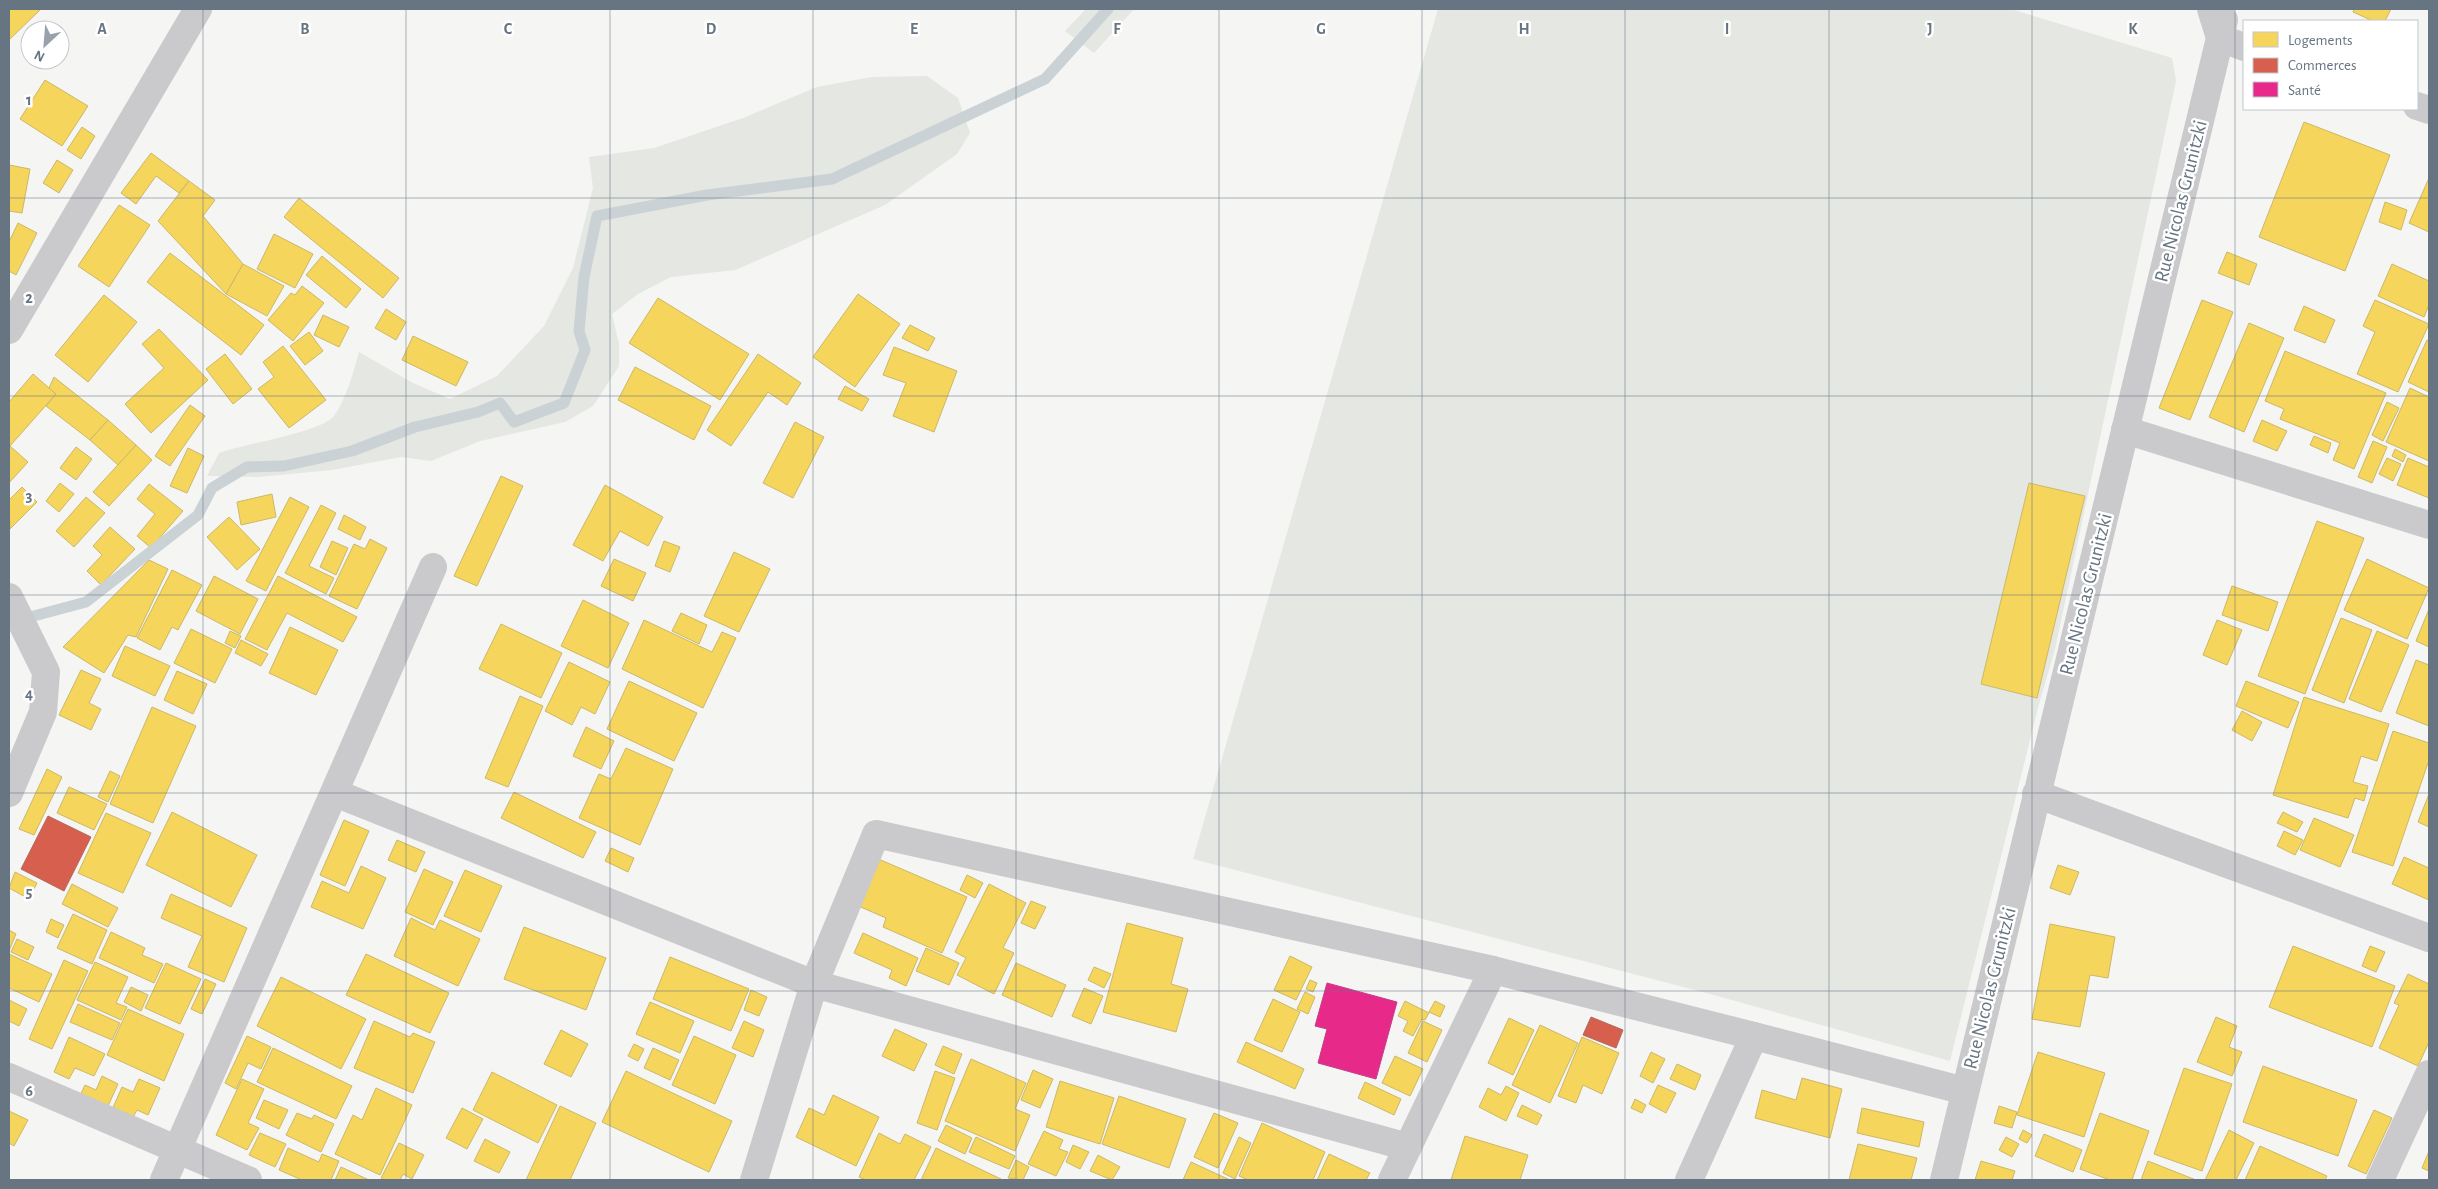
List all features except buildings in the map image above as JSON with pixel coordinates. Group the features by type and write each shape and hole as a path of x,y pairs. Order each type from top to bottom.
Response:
{"street":[{"path":"9,330 198,9"},
{"path":"2211,9 2232,42"},
{"name":"Rue Nicolas Grunitzki","path":"1944,1180 2125,430 2232,42 2227,9"},
{"path":"2125,430 2429,525"},
{"path":"164,1180 433,567"},
{"path":"9,596 46,672 43,712 9,793"},
{"path":"335,793 814,984 1408,1147"},
{"path":"2036,794 2429,938"},
{"path":"754,1180 814,984 876,834 1493,970 1965,1091"},
{"path":"1392,1180 1493,970"},
{"path":"1689,1180 1754,1036"},
{"path":"2380,1180 2429,1074"},
{"path":"9,1077 248,1180"}],"shaded area":[{"path":"1086,9 1134,9 1094,53 1065,31"},
{"path":"1438,9 2011,9 2172,58 2176,81 2055,649 2039,704 1950,1061 1714,995 1193,859"},
{"path":"927,76 958,98 970,133 957,154 885,205 735,270 671,277 638,294 612,314 619,344 619,366 593,406 565,422 480,441 431,461 401,457 332,470 258,477 207,476 219,453 297,433 325,423 333,417 345,395 359,352 413,383 450,399 497,376 544,326 573,268 593,188 589,157 654,148 743,118 817,87 872,77"}],"waterway":[{"path":"19,620 86,602 198,515 212,488 247,467 284,466 352,451 415,427 478,412 500,403 514,422 564,403 585,350 579,331 584,277 597,216 707,195 832,179 1045,79 1108,9"}]}
